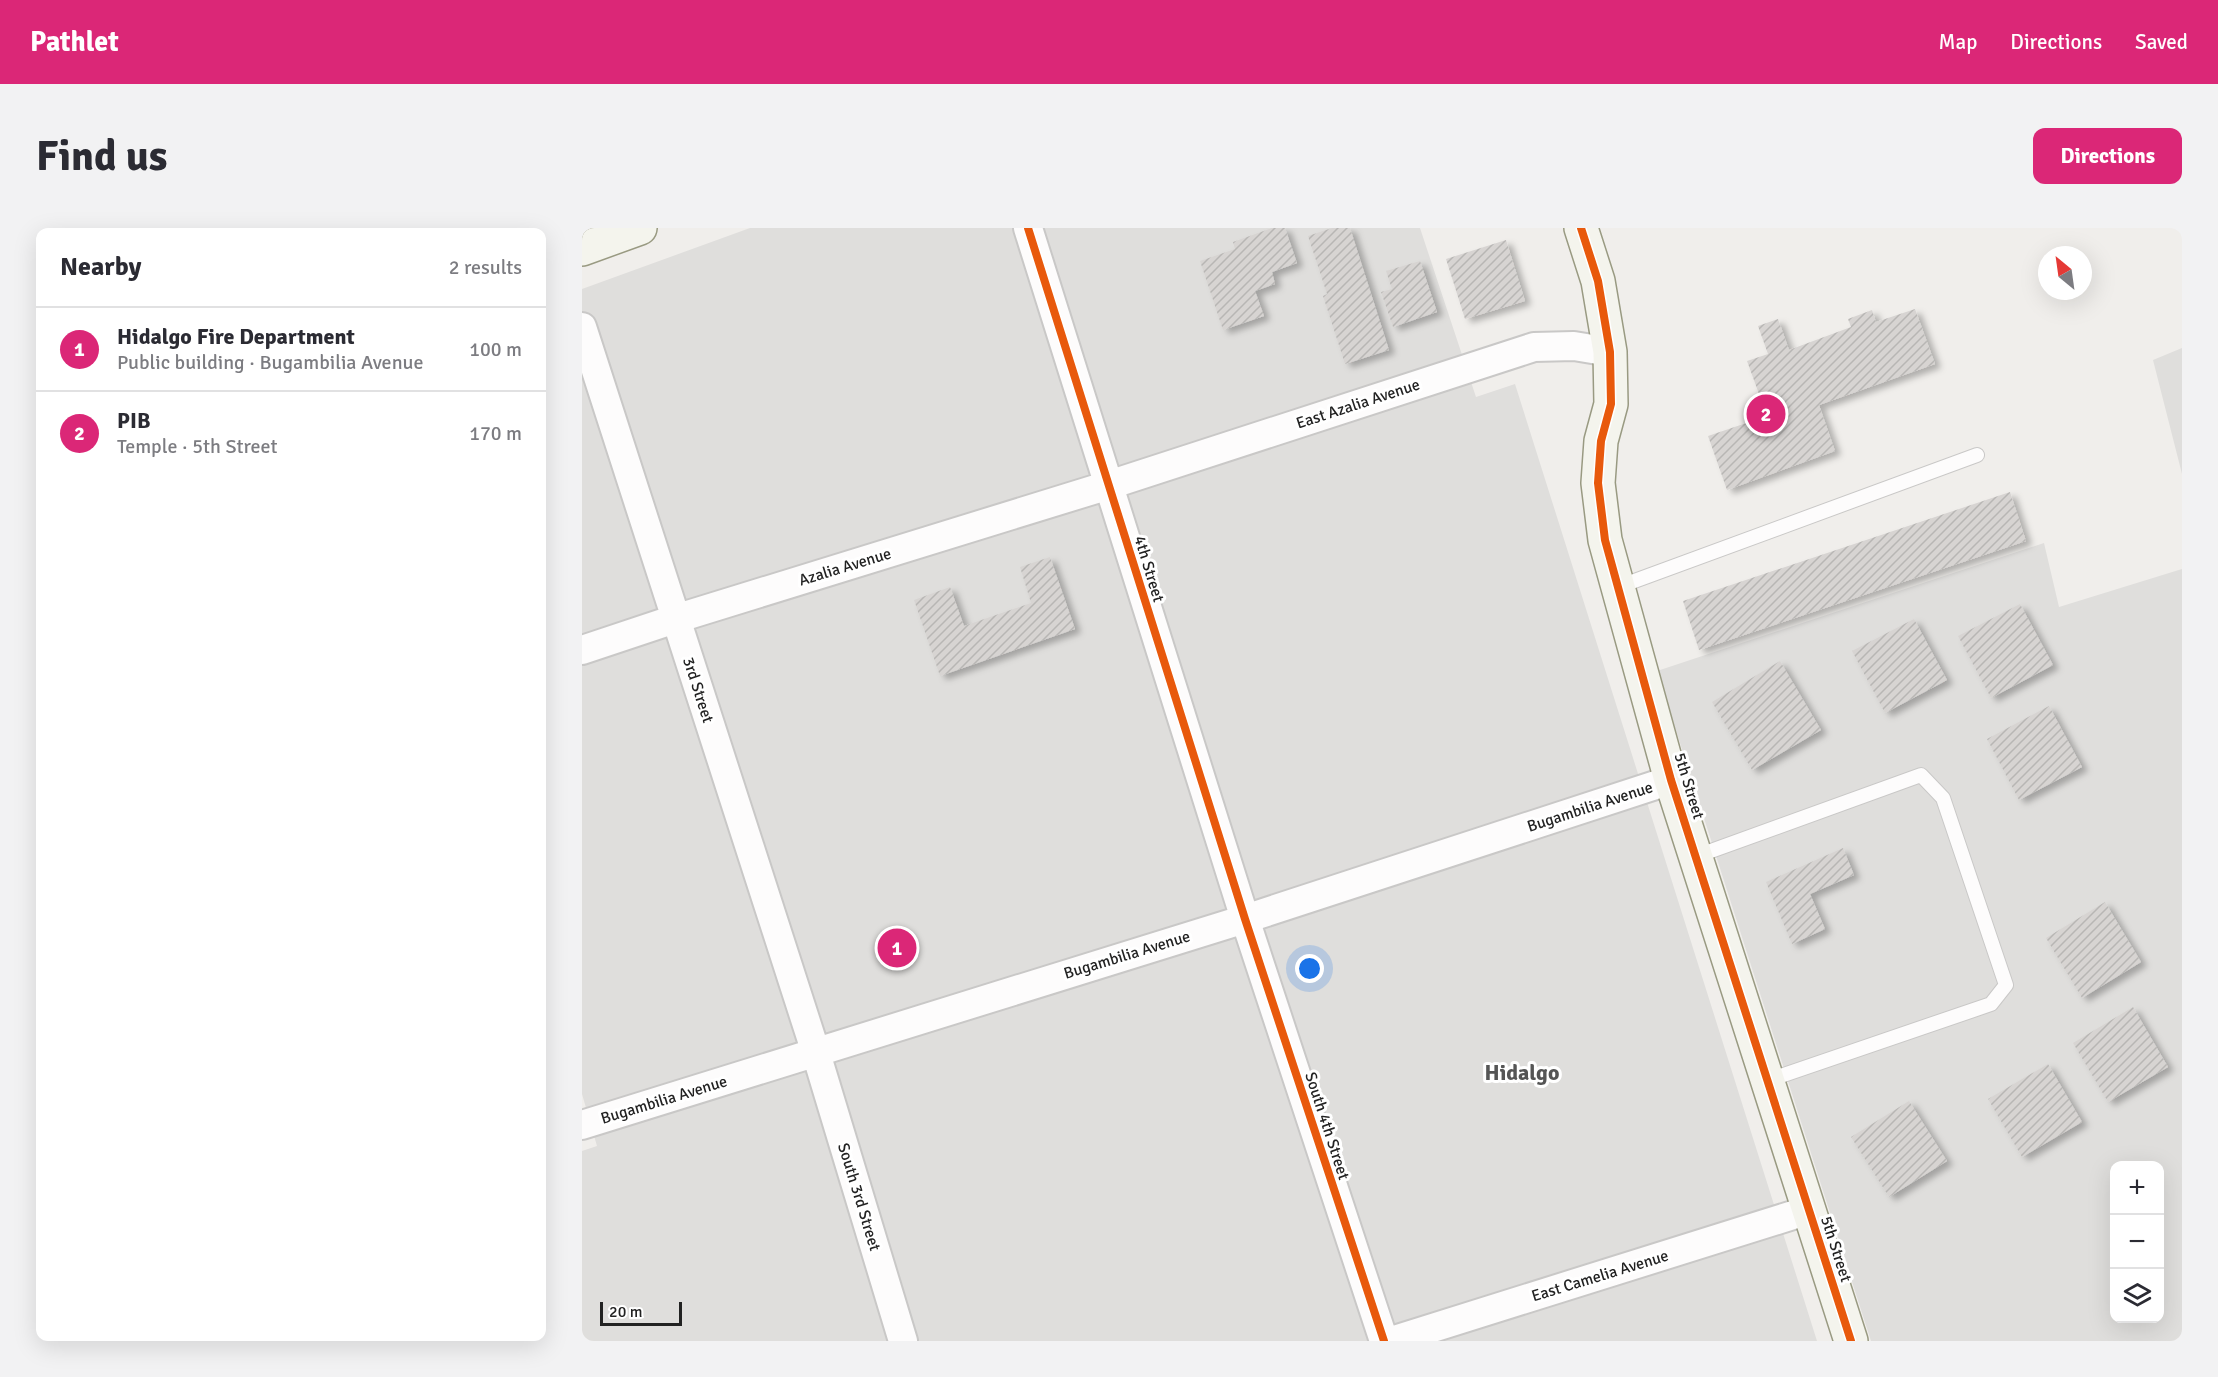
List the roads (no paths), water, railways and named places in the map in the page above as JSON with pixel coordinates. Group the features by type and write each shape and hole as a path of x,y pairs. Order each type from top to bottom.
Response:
{"street":[{"path":"587,241 640,228"},
{"name":"4th Street","path":"1029,228 1245,919"},
{"name":"5th Street","path":"1581,228 1598,281 1610,352 1611,404 1601,441 1598,483 1605,540 1671,780 1851,1341"},
{"name":"3rd Street","path":"582,327 816,1053"},
{"name":"East Azalia Avenue","path":"1108,485 1534,347 1574,346 1610,352"},
{"name":"Azalia Avenue","path":"582,650 1108,485"},
{"name":"Bugambilia Avenue","path":"582,1124 1245,919 1671,780"},
{"name":"South 4th Street","path":"1245,919 1384,1341"},
{"name":"South 3rd Street","path":"816,1053 903,1341"},
{"name":"East Camelia Avenue","path":"1391,1341 1809,1210"}],"lane":[{"path":"1618,587 1977,455"},
{"path":"1697,856 1920,775 1942,798 2006,985 1991,1004 1768,1080"}],"place":[{"name":"PIB","path":"1766,414"},
{"name":"Hidalgo Fire Department","path":"897,948"}],"district":[{"name":"Hidalgo","path":"1522,1072"}]}
